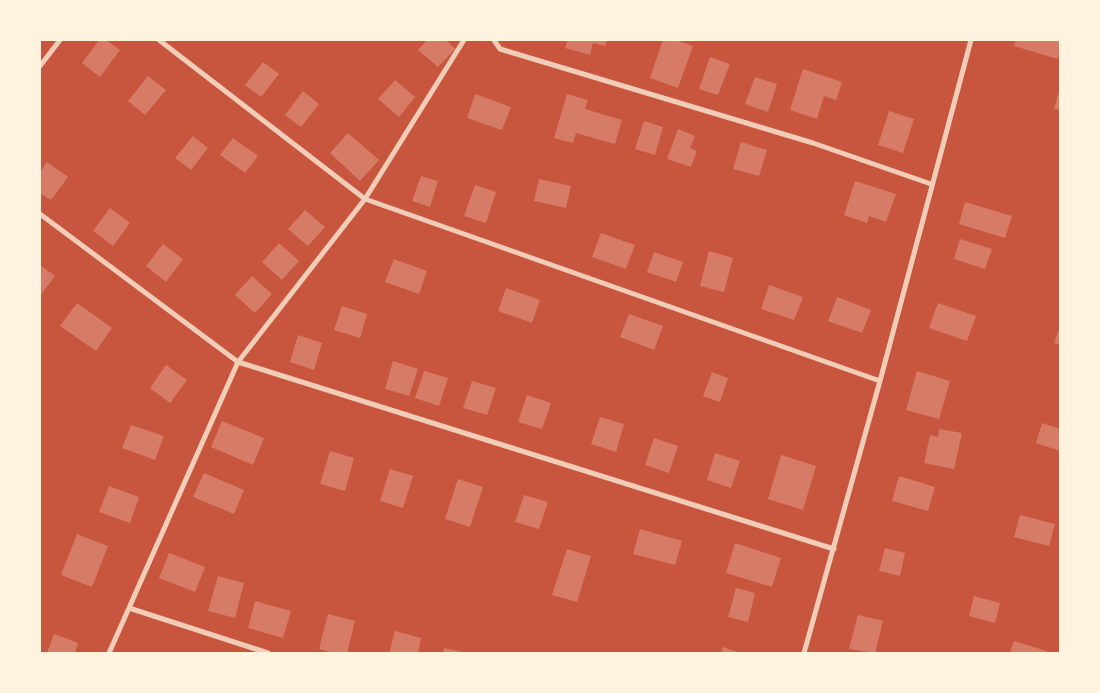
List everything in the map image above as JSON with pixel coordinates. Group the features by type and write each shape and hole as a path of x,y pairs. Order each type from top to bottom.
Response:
{"street":[{"path":"40,66 60,40"},
{"path":"159,40 365,199 880,381"},
{"path":"109,653 238,362 365,199 464,40"},
{"path":"494,40 500,49 813,143 931,184"},
{"path":"804,653 880,381 931,184 971,40"},
{"path":"40,214 238,362 834,549"},
{"path":"129,608 268,653"}],"building":[{"path":"99,40 106,40 120,50 100,77 82,63"},
{"path":"427,40 446,40 455,49 438,67 418,50"},
{"path":"568,40 607,40 605,46 593,43 590,55 565,48"},
{"path":"663,40 676,40 693,46 678,88 650,78"},
{"path":"1016,40 1060,40 1058,59 1014,46"},
{"path":"710,57 730,64 718,95 699,89"},
{"path":"263,62 279,74 261,97 245,85"},
{"path":"803,69 842,82 836,100 824,96 817,119 790,110"},
{"path":"148,76 166,90 145,115 128,101"},
{"path":"755,77 777,84 768,112 745,104"},
{"path":"395,80 415,97 399,117 378,99"},
{"path":"303,91 319,104 301,127 285,115"},
{"path":"1060,91 1060,110 1054,109"},
{"path":"475,94 511,107 502,130 467,118"},
{"path":"567,94 588,100 585,109 622,120 615,144 576,133 573,143 554,138"},
{"path":"889,111 914,119 903,153 878,145"},
{"path":"644,121 663,127 655,155 635,149"},
{"path":"678,129 695,136 690,148 697,151 691,167 667,159"},
{"path":"348,133 379,160 360,181 330,153"},
{"path":"193,136 208,148 191,170 175,158"},
{"path":"233,138 258,156 245,173 220,155"},
{"path":"741,142 767,150 759,176 733,169"},
{"path":"47,162 68,177 51,200 40,193 40,172"},
{"path":"421,176 438,181 430,207 412,201"},
{"path":"539,179 571,186 566,208 534,201"},
{"path":"855,181 896,194 886,222 869,216 867,223 844,215"},
{"path":"475,185 496,192 486,223 464,216"},
{"path":"965,202 1012,216 1005,238 959,224"},
{"path":"110,208 130,223 113,246 93,231"},
{"path":"305,210 325,227 308,246 288,229"},
{"path":"601,233 635,245 626,269 592,257"},
{"path":"960,239 992,249 985,269 954,259"},
{"path":"279,243 299,261 282,280 262,262"},
{"path":"163,244 183,259 166,282 146,266"},
{"path":"709,251 733,258 724,292 700,286"},
{"path":"654,252 683,262 676,282 647,272"},
{"path":"394,259 427,271 419,294 385,282"},
{"path":"40,265 55,276 40,296"},
{"path":"252,276 272,294 255,313 235,295"},
{"path":"769,285 803,297 794,320 761,309"},
{"path":"506,288 540,300 532,323 498,311"},
{"path":"837,297 871,310 862,333 828,321"},
{"path":"77,303 112,328 96,351 60,326"},
{"path":"938,303 976,316 967,341 929,328"},
{"path":"342,306 367,314 360,338 334,330"},
{"path":"629,314 663,326 654,350 620,337"},
{"path":"1060,327 1060,345 1054,343"},
{"path":"298,335 322,343 314,370 290,362"},
{"path":"393,361 418,369 409,396 385,389"},
{"path":"166,365 187,380 170,403 150,388"},
{"path":"424,371 448,378 439,406 415,398"},
{"path":"917,371 950,381 939,419 906,410"},
{"path":"712,372 728,378 720,402 703,396"},
{"path":"472,381 496,388 487,415 463,408"},
{"path":"527,395 551,403 542,429 518,422"},
{"path":"600,417 624,424 616,452 591,444"},
{"path":"222,421 264,438 253,465 211,447"},
{"path":"1042,423 1060,429 1060,451 1036,443"},
{"path":"131,425 164,436 155,460 122,448"},
{"path":"939,429 962,433 954,469 924,463 930,435 938,437"},
{"path":"654,438 678,446 669,473 645,465"},
{"path":"330,451 354,458 345,491 320,484"},
{"path":"715,453 740,461 731,488 707,480"},
{"path":"781,455 816,466 803,510 768,499"},
{"path":"390,469 413,476 403,508 380,501"},
{"path":"204,473 244,490 234,514 193,497"},
{"path":"899,476 935,487 928,511 892,501"},
{"path":"458,479 483,487 470,527 445,519"},
{"path":"109,486 139,497 130,523 99,512"},
{"path":"524,495 548,502 539,529 515,522"},
{"path":"1020,515 1055,524 1049,546 1014,537"},
{"path":"640,529 682,541 675,565 633,554"},
{"path":"77,534 108,546 92,587 61,575"},
{"path":"735,543 781,558 772,587 726,573"},
{"path":"885,548 905,553 900,576 879,571"},
{"path":"567,549 591,556 577,602 552,595"},
{"path":"169,553 205,567 195,592 159,578"},
{"path":"218,576 244,583 235,618 208,611"},
{"path":"736,588 755,593 748,622 728,617"},
{"path":"974,596 1000,603 995,623 969,616"},
{"path":"255,601 291,611 283,638 248,628"},
{"path":"328,614 355,621 347,653 333,653 319,649"},
{"path":"858,615 883,621 875,653 849,649"},
{"path":"395,631 421,638 418,653 389,653"},
{"path":"54,634 78,643 75,653 47,653"},
{"path":"1014,641 1047,651 1046,653 1010,653"},
{"path":"723,647 740,653 721,653"},
{"path":"444,648 463,652 443,653"}]}
